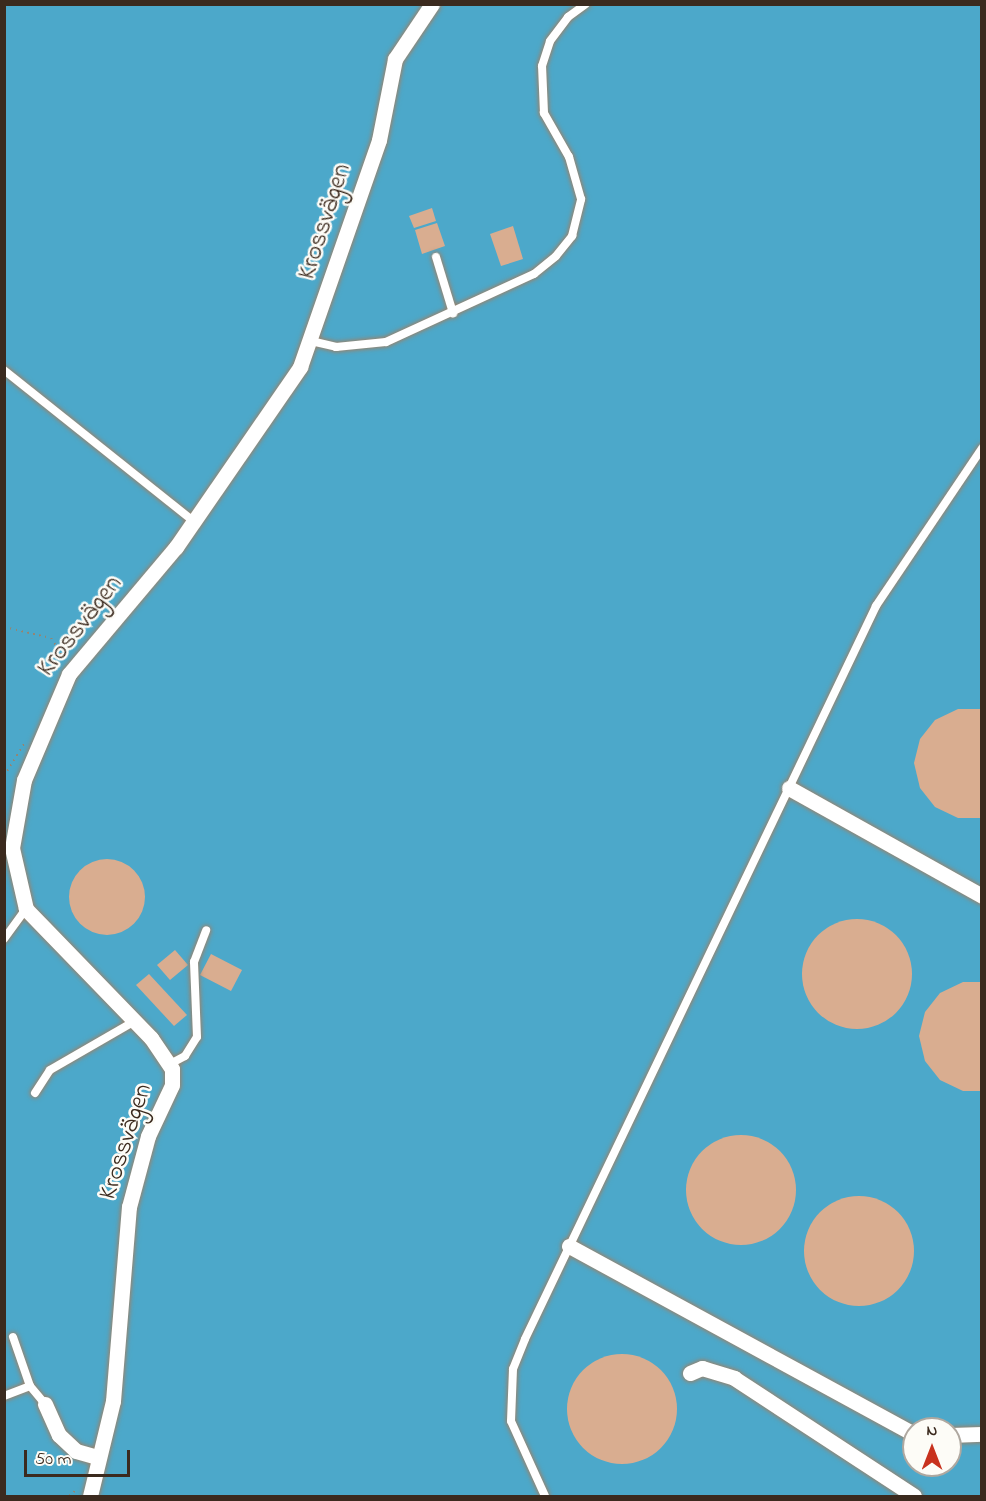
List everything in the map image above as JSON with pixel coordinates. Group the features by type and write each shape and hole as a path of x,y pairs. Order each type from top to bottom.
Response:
{"street":[{"name":"Krossvägen","path":"90,1497 97,1457 113,1401 129,1207 148,1136 172,1085 170,1064 26,909 12,848 36,740 69,674 193,521 300,367 311,341 379,140 395,58 432,4"},
{"path":"789,788 981,896"},
{"path":"569,1246 902,1427"},
{"path":"690,1373 702,1368 734,1378 914,1497"},
{"path":"45,1404 59,1435 76,1451 97,1457"},
{"path":"962,1435 981,1434"}],"lane":[{"path":"311,341 361,348 453,313 534,274 572,236 579,182 543,113 539,91 550,41 568,17 586,4"},
{"path":"436,257 453,313"},
{"path":"4,370 193,521"},
{"path":"545,1497 511,1421 513,1369 569,1246 876,606 981,448"},
{"path":"4,939 26,909"},
{"path":"170,1064 185,1056 197,1037 194,962 206,930"},
{"path":"35,1093 50,1070 133,1023"},
{"path":"13,1337 30,1386 45,1404"},
{"path":"4,1396 30,1386"}],"path":[{"path":"4,627 51,638 69,674"},
{"path":"4,776 20,743 36,740"}],"water":[{"path":"5,5 981,5 981,1496 5,1496"}],"building":[{"path":"432,208 436,221 414,228 409,216"},
{"path":"437,223 445,246 422,254 415,230"},
{"path":"513,226 523,259 501,266 490,234"},
{"path":"958,709 982,709 982,818 958,818 935,807 920,788 914,763 920,739 935,720"},
{"path":"100,859 114,859 128,865 139,876 145,890 142,912 134,924 114,935 100,935 86,929 75,918 69,904 69,890 75,876 86,865"},
{"path":"857,919 878,923 896,935 908,953 912,974 908,995 896,1013 878,1025 857,1029 836,1025 818,1013 806,995 802,974 806,953 818,935 836,923"},
{"path":"175,950 188,965 170,980 157,965"},
{"path":"211,954 242,970 231,991 200,975"},
{"path":"149,974 187,1015 174,1026 136,985"},
{"path":"963,982 982,982 982,1091 963,1091 940,1080 925,1061 919,1036 925,1012 940,993"},
{"path":"741,1135 762,1139 780,1151 792,1169 796,1190 792,1211 780,1229 762,1241 741,1245 720,1241 702,1229 690,1211 686,1190 690,1169 702,1151 720,1139"},
{"path":"859,1196 880,1200 898,1212 910,1230 914,1251 910,1272 898,1290 880,1302 859,1306 838,1302 820,1290 808,1272 804,1251 808,1230 820,1212 838,1200"},
{"path":"622,1354 643,1358 661,1370 673,1388 677,1409 673,1430 661,1448 643,1460 622,1464 601,1460 583,1448 571,1430 567,1409 571,1388 583,1370 601,1358"}]}
